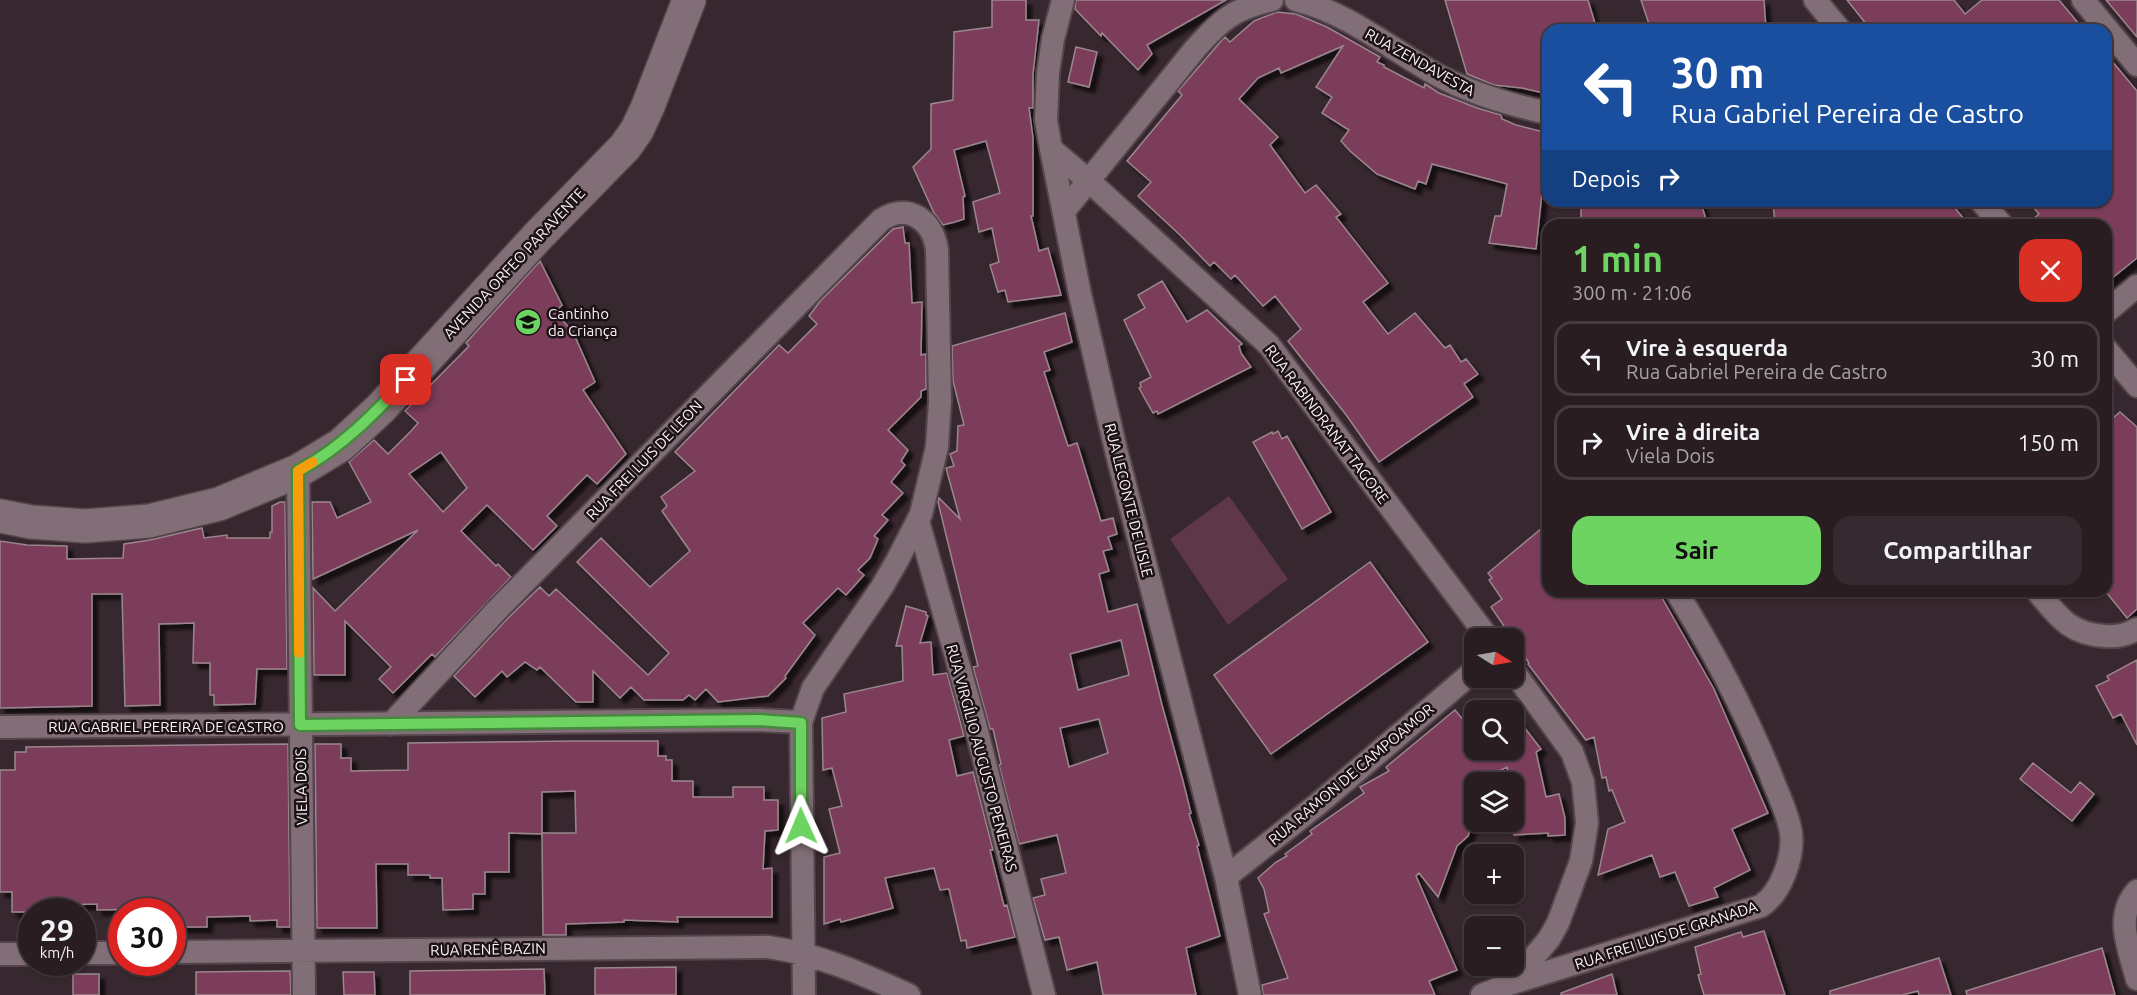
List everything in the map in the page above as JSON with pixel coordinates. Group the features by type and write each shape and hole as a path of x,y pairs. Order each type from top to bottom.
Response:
{"main road":[{"name":"AVENIDA ORFEO PARAVENTE","path":"0,516 31,522 85,526 149,521 219,504 298,471 340,445 381,408 510,265 625,147 648,106 688,0"}],"street":[{"name":"RUA LECONTE DE LISLE","path":"1063,0 1053,39 1048,73 1046,120 1051,149 1080,294 1116,450 1226,877 1250,995"},
{"path":"1064,211 1195,48 1218,23 1234,12 1272,0"},
{"name":"RUA ZENDAVESTA","path":"1296,0 1332,14 1443,78 1485,97 1542,111"},
{"path":"1815,0 1835,24"},
{"path":"2084,0 2104,24"},
{"path":"2112,34 2137,65"},
{"path":"1051,149 1089,181"},
{"name":"RUA RABINDRANAT TAGORE","path":"1089,181 1276,353 1481,628"},
{"path":"1987,207 1997,219"},
{"name":"RUA FREI LUIS DE LEON","path":"391,724 497,610 881,220 899,211 916,216 930,229 935,237 937,250 940,380 937,447 918,521"},
{"path":"2112,307 2137,285"},
{"path":"2112,357 2137,386"},
{"name":"VIELA DOIS","path":"298,471 304,995"},
{"path":"804,995 801,723 813,688 882,587 918,521"},
{"name":"RUA VIRGÍLIO AUGUSTO PENEIRAS","path":"918,521 974,720 1044,995"},
{"name":"RUA FREI LUIS DE GRANADA","path":"1482,995 1507,989 1761,906 1773,896 1778,886 1790,855 1791,836 1787,818 1759,747 1722,669 1680,597"},
{"path":"2042,597 2067,625 2084,633 2112,636 2137,630"},
{"name":"RUA RAMON DE CAMPOAMOR","path":"1226,877 1270,844 1464,679"},
{"path":"1507,989 1549,939 1558,923 1581,861 1587,823 1583,782 1572,753 1524,686"},
{"name":"RUA GABRIEL PEREIRA DE CASTRO","path":"0,727 759,720 801,723"},
{"path":"2137,891 2127,904 2124,918 2137,978"},
{"name":"RUA RENÊ BAZIN","path":"186,952 768,947 803,953 834,963 909,995"},
{"path":"0,954 18,954"}],"shaded area":[{"path":"1229,496 1288,579 1228,625 1170,539"}],"building":[{"path":"992,0 1026,0 1026,20 1039,20 1033,74 1033,108 1029,108 1033,138 1033,216 1031,216 1039,251 1048,248 1061,295 1008,302 1005,290 998,292 990,265 999,262 992,228 979,232 973,202 1000,193 986,141 954,150 965,196 963,197 964,219 943,225 934,213 913,167 931,149 931,104 953,100 954,32 992,27"},
{"path":"1076,0 1226,0 1147,45 1152,54 1138,70 1075,9"},
{"path":"1445,0 1588,0 1595,24 1542,24 1542,93 1494,85 1467,74"},
{"path":"1641,0 1764,0 1766,24 1649,24"},
{"path":"1847,0 1954,0 1965,14 1982,0 2059,0 2079,24 1866,24"},
{"path":"2106,0 2137,0 2137,37"},
{"path":"1277,12 1296,14 1327,27 1380,57 1377,62 1384,67 1424,88 1425,84 1439,93 1501,115 1502,119 1516,125 1542,132 1542,193 1536,249 1489,243 1495,216 1501,216 1507,184 1432,164 1426,184 1418,181 1415,189 1377,174 1350,151 1341,141 1349,130 1322,113 1332,97 1316,87 1343,46 1281,73 1279,68 1258,78 1239,99 1278,137 1270,145 1305,193 1316,185 1341,214 1336,217 1388,283 1363,302 1388,334 1415,313 1445,348 1450,345 1461,362 1466,359 1478,374 1464,384 1473,397 1379,462 1347,416 1288,341 1301,329 1275,296 1263,306 1235,275 1231,279 1214,262 1210,266 1138,196 1151,182 1127,161 1182,95 1178,91 1225,37 1230,42 1254,21"},
{"path":"1076,47 1097,52 1089,87 1068,82"},
{"path":"2112,61 2137,91 2137,258 2112,278 2112,219 2033,219 2039,214 2033,207 2112,207"},
{"path":"1581,207 1702,207 1706,219 1581,219"},
{"path":"1774,207 1954,207 1964,219 1774,219"},
{"path":"903,227 905,243 909,243 912,303 922,302 921,355 926,354 926,389 921,391 921,397 888,430 908,450 901,461 905,465 891,482 903,493 882,515 888,520 874,536 878,539 870,558 858,570 864,575 846,595 838,588 803,623 815,635 785,676 786,678 768,696 718,702 706,689 695,700 689,695 683,700 644,700 631,687 620,698 593,671 593,702 576,702 540,667 537,670 525,662 507,677 502,671 475,697 454,676 540,587 549,596 556,589 648,675 669,653 577,562 601,538 650,587 690,551 662,511 667,506 661,497 695,471 675,452 779,345 788,353 817,324 809,316 821,300 893,229"},
{"path":"540,261 562,305 555,312 573,332 595,382 583,390 626,454 597,484 587,475 547,516 557,526 533,550 487,505 461,531 496,566 498,564 511,577 435,657 432,654 393,693 379,679 391,667 345,621 345,675 314,675 313,588 335,611 418,530 313,579 312,502 330,502 337,518 371,502 349,462 374,440 388,454 412,430 418,423 405,411 469,346 466,343","holes":["441,452 467,488 443,512 409,474"]},
{"path":"1162,281 1187,322 1207,310 1242,344 1239,346 1241,353 1251,367 1158,414 1157,411 1153,413 1139,388 1140,383 1151,377 1124,320 1145,308 1138,295"},
{"path":"1065,313 1072,342 1044,352 1050,370 1044,372 1068,446 1077,443 1101,521 1113,518 1117,534 1108,537 1112,549 1103,551 1109,571 1099,574 1108,612 1137,604 1220,936 1186,948 1196,995 1103,995 1097,962 1067,970 1059,937 1045,940 1033,898 1045,895 1041,879 1066,873 1057,835 1019,844 999,765 1001,764 993,729 990,729 973,667 978,666 938,502 939,498 960,519 946,468 954,466 950,454 957,451 958,426 964,425 953,381 952,346","holes":["1121,640 1129,675 1078,690 1070,654","1099,719 1108,753 1069,767 1060,728"]},
{"path":"2120,412 2137,427 2137,609 2127,618 2110,597 2112,597 2112,419"},
{"path":"1278,431 1282,439 1287,436 1331,512 1302,529 1253,442"},
{"path":"285,502 287,669 257,669 255,704 214,705 214,695 210,695 210,663 193,663 194,623 159,624 160,705 125,706 122,594 92,594 92,706 0,708 0,541 27,545 67,546 67,559 123,558 124,544 202,528 204,538 227,535 227,538 270,538 272,506"},
{"path":"1542,528 1542,597 1661,597 1714,689 1768,813 1732,829 1750,870 1714,888 1718,897 1689,906 1675,872 1660,877 1652,855 1598,875 1608,829 1625,822 1612,790 1609,791 1606,777 1602,778 1594,737 1586,740 1528,664 1524,656 1524,628 1505,628 1491,607 1502,599 1489,580 1492,578 1488,573"},
{"path":"1370,562 1428,642 1271,754 1214,675"},
{"path":"906,606 926,612 928,616 920,643 931,642 933,675 947,673 964,736 949,740 957,776 973,772 993,850 990,850 1004,906 1007,905 1015,937 967,948 966,940 961,941 949,889 940,890 934,868 885,878 893,908 841,922 840,919 824,924 824,857 840,853 829,809 842,806 832,768 823,770 822,718 846,712 844,694 903,681 902,646 896,646"},
{"path":"2137,660 2137,745 2121,714 2113,718 2096,686 2109,680 2107,676"},
{"path":"1455,710 1464,721 1464,760 1524,760 1524,727 1541,749 1536,752 1546,797 1559,794 1565,818 1565,835 1548,836 1548,833 1514,835 1514,832 1524,832 1524,772 1508,772 1507,767 1497,772 1464,772 1464,832 1469,832 1468,836 1457,846 1438,897 1419,873 1416,876 1457,970 1429,981 1435,995 1263,995 1262,985 1288,978 1264,914 1269,912 1264,889 1258,878 1312,834 1310,831 1364,793 1360,787 1389,771 1386,767"},
{"path":"658,741 658,756 666,756 666,760 672,760 672,781 693,781 693,797 733,797 733,787 764,787 764,800 778,800 778,830 765,831 763,869 772,868 772,917 677,917 678,922 624,920 624,922 566,924 566,935 543,935 542,834 509,833 509,872 485,872 485,894 473,894 473,909 443,910 442,878 430,878 430,875 408,875 408,864 376,864 377,928 317,928 315,744 341,744 341,758 351,758 351,771 408,770 408,743","holes":["575,791 576,833 542,833 542,792"]},
{"path":"288,744 290,927 277,927 277,920 250,921 250,916 207,917 207,927 186,927 186,898 108,898 108,910 97,910 96,898 18,898 18,912 12,912 12,892 0,892 0,770 15,770 15,752 26,752 26,747"},
{"path":"2033,763 2071,793 2080,782 2094,794 2072,821 2020,779"},
{"path":"1764,931 1785,995 1704,995 1698,975 1701,974 1695,947 1741,932 1743,937"},
{"path":"2102,948 2115,995 1967,995 1966,991"},
{"path":"1939,958 1951,995 1919,995 1918,991 1902,995 1830,995 1830,991"},
{"path":"676,967 676,995 595,995 595,968"},
{"path":"544,969 545,995 410,995 410,971"},
{"path":"290,971 291,995 196,995 196,972"},
{"path":"343,972 374,972 375,995 344,995"},
{"path":"99,974 99,995 73,995 73,976"},
{"path":"1612,974 1617,995 1561,995 1561,993"}],"slow traffic":[{"path":"299,653 298,471 313,462"}],"place":[{"name":"Cantinho da Criança","path":"528,322"}],"route":[{"path":"406,380 381,408 340,445 298,471 300,725 759,720 801,723 801,826"}]}
